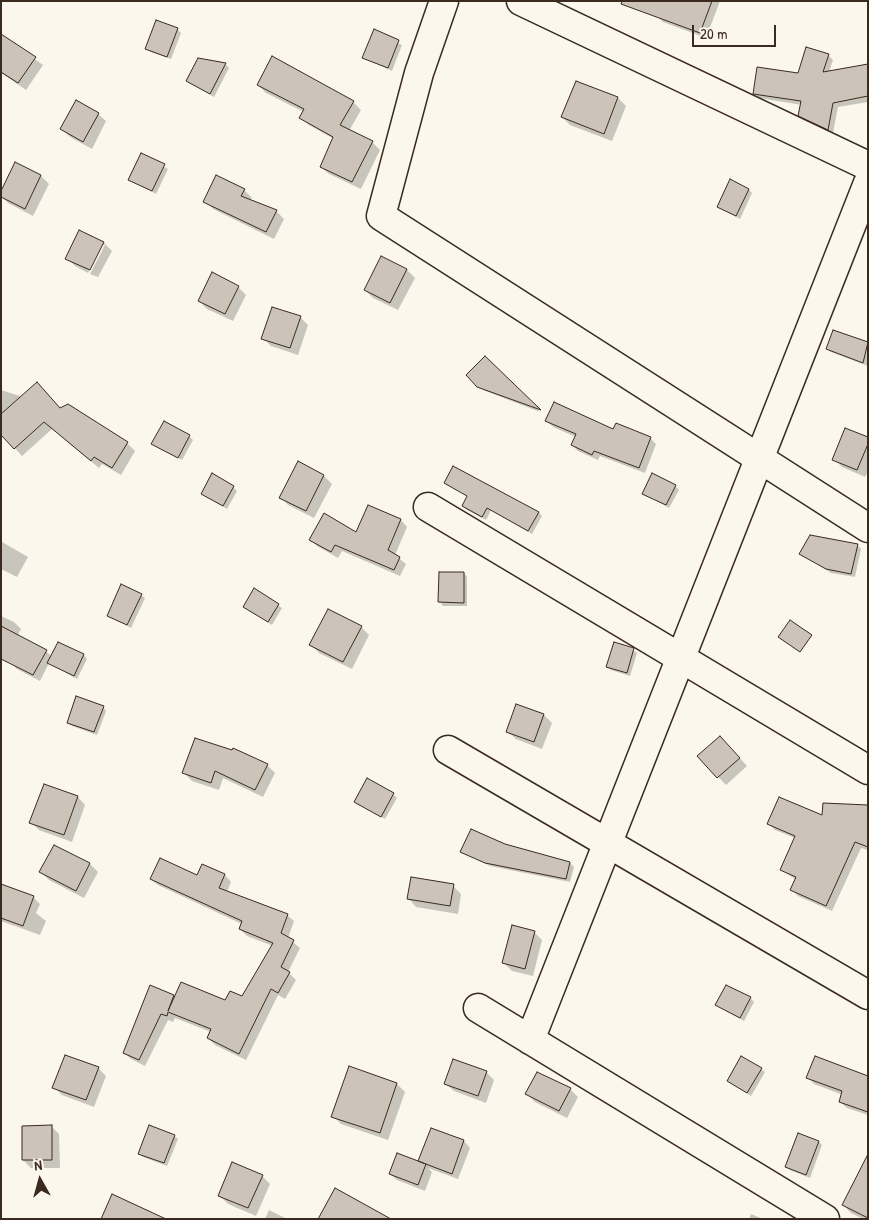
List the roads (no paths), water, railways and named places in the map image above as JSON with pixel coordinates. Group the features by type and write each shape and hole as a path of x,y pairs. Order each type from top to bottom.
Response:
{"street":[{"path":"444,1 419,73 381,216 868,528"},
{"path":"521,1 868,166"},
{"path":"530,1040 868,183"},
{"path":"428,507 868,770"},
{"path":"448,750 868,995"},
{"path":"478,1008 825,1219"}]}
